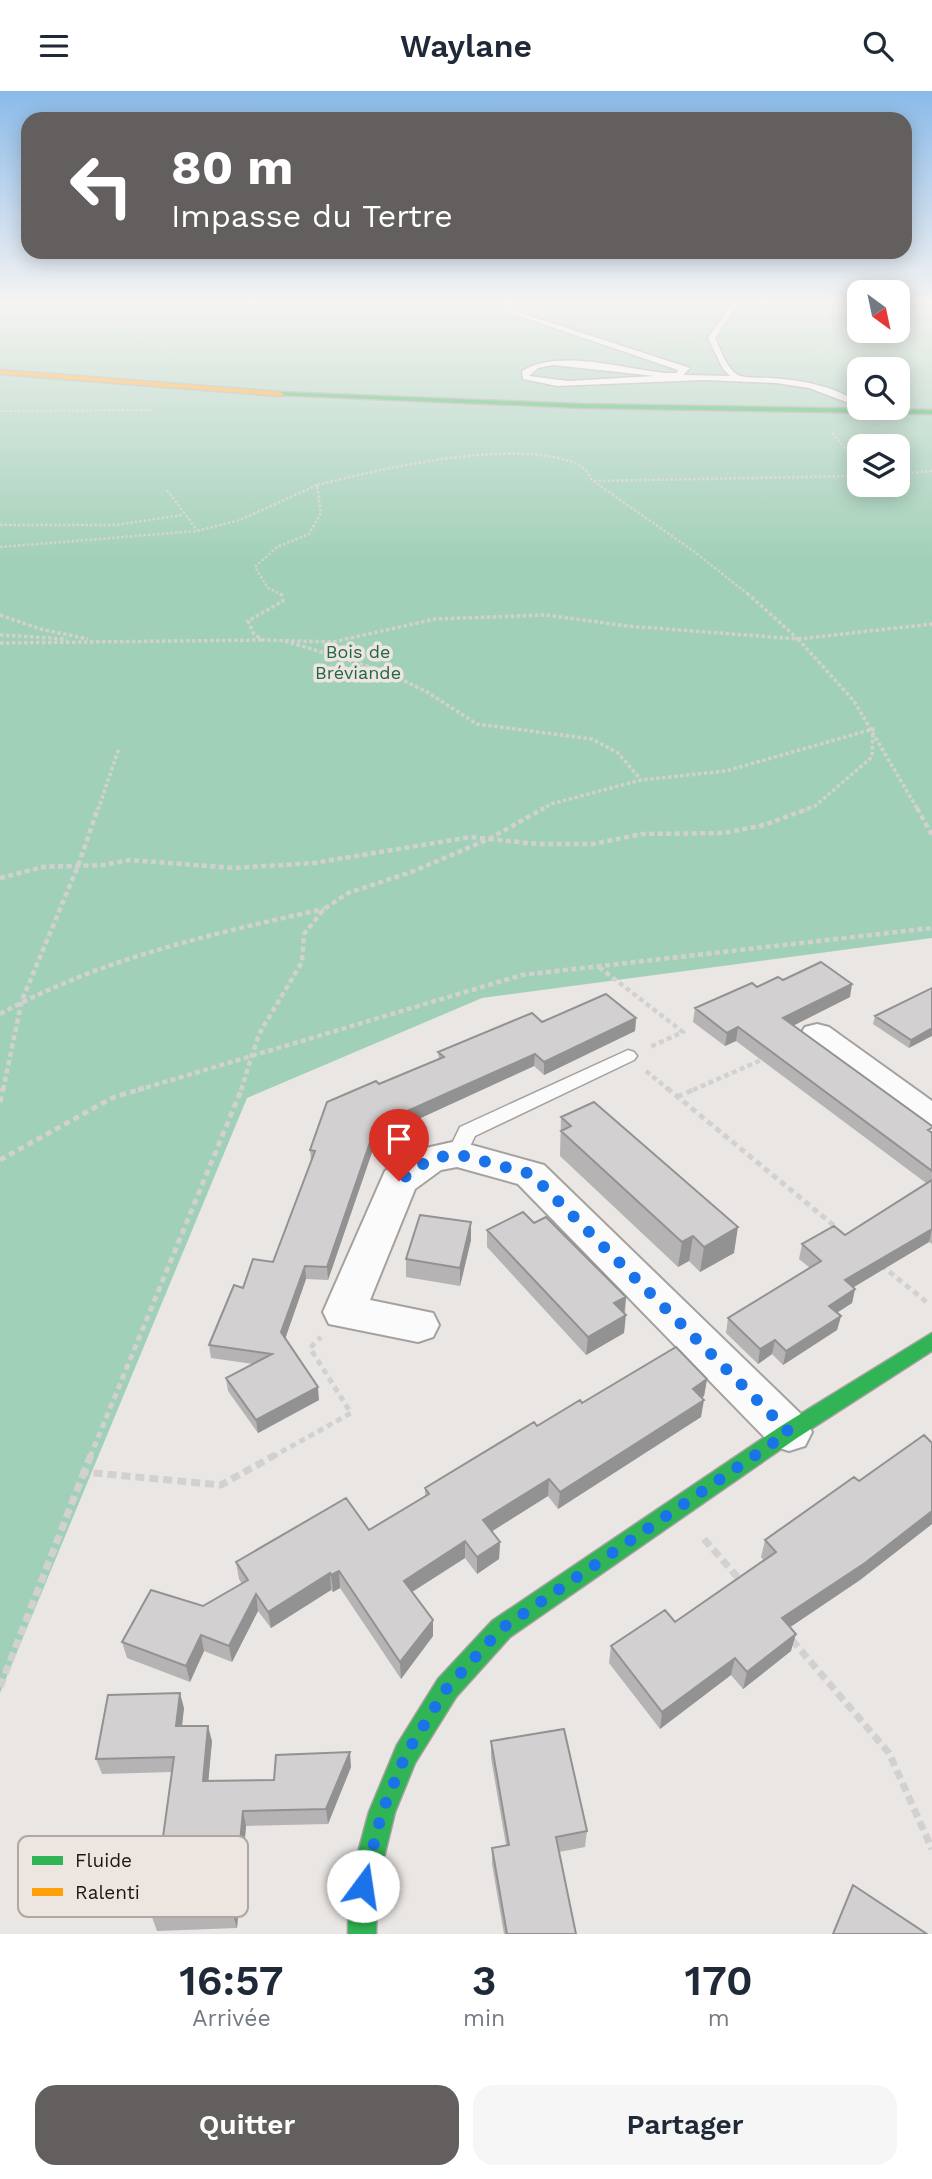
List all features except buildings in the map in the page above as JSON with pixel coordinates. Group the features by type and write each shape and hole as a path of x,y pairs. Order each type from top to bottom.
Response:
{"main road":[{"path":"78,389 391,410 822,420 847,415"},
{"path":"194,389 364,399 847,412"},
{"path":"910,412 932,412"},
{"path":"910,419 932,422"},
{"path":"362,1934 363,1886 382,1812 406,1754 447,1688 501,1629 789,1432 932,1341"}],"street":[{"path":"817,1035 927,1108"},
{"path":"418,1325 344,1312 399,1181 430,1159 457,1154 531,1174 789,1432"}],"lane":[{"path":"819,389 828,390"},
{"path":"821,389 828,390 847,402"},
{"path":"457,1154 467,1132 628,1056"}],"path":[{"path":"0,411 155,410"},
{"path":"822,420 847,450"},
{"path":"0,547 197,531 240,520 317,485 389,468 521,454 544,455 582,466 593,481 693,548 799,639 842,686 873,729 932,835"},
{"path":"910,473 932,471"},
{"path":"593,481 847,476"},
{"path":"263,640 254,634 248,621 283,601 281,592 268,588 255,567 277,547 309,534 321,513 317,485"},
{"path":"167,490 197,531"},
{"path":"0,525 64,526 150,521 183,515"},
{"path":"0,615 40,629 99,641"},
{"path":"0,643 263,640 333,642 435,619 546,615 627,626 799,639 932,624"},
{"path":"0,635 99,641"},
{"path":"280,640 384,671 427,692 477,724 592,739 618,753 641,780"},
{"path":"0,1687 253,1055 259,1034 302,962 304,934 324,909 348,893 414,871 489,839 551,804 641,780 726,771 873,729"},
{"path":"0,878 43,867 129,860 234,868 314,863 471,837 538,844 593,844 642,834 724,833 765,825 815,806 872,757 873,729"},
{"path":"0,1102 22,1000 78,866 119,748"},
{"path":"0,1014 22,1000 117,959 324,909"},
{"path":"0,1160 112,1098 522,975 932,928"},
{"path":"597,966 682,1033 628,1056 847,1237"},
{"path":"677,1097 817,1035"},
{"path":"879,1263 932,1306"},
{"path":"84,1472 221,1485 351,1413 310,1348 344,1312"},
{"path":"678,1509 749,1590"},
{"path":"784,1631 889,1753 932,1849"}],"green space":[{"name":"Bois de Bréviande","path":"0,389 847,389 847,420 910,420 910,389 932,389 932,938 482,998 247,1098 0,1693"}],"traffic: fast":[{"path":"280,394 582,406 932,412"},
{"path":"362,1934 363,1886 382,1812 406,1754 447,1688 501,1629 789,1432 932,1341"}],"traffic: slow":[{"path":"216,389 280,394"}],"route":[{"path":"363,1886 382,1812 406,1754 447,1688 501,1629 789,1432 531,1174 457,1154 430,1159 399,1181"}]}
